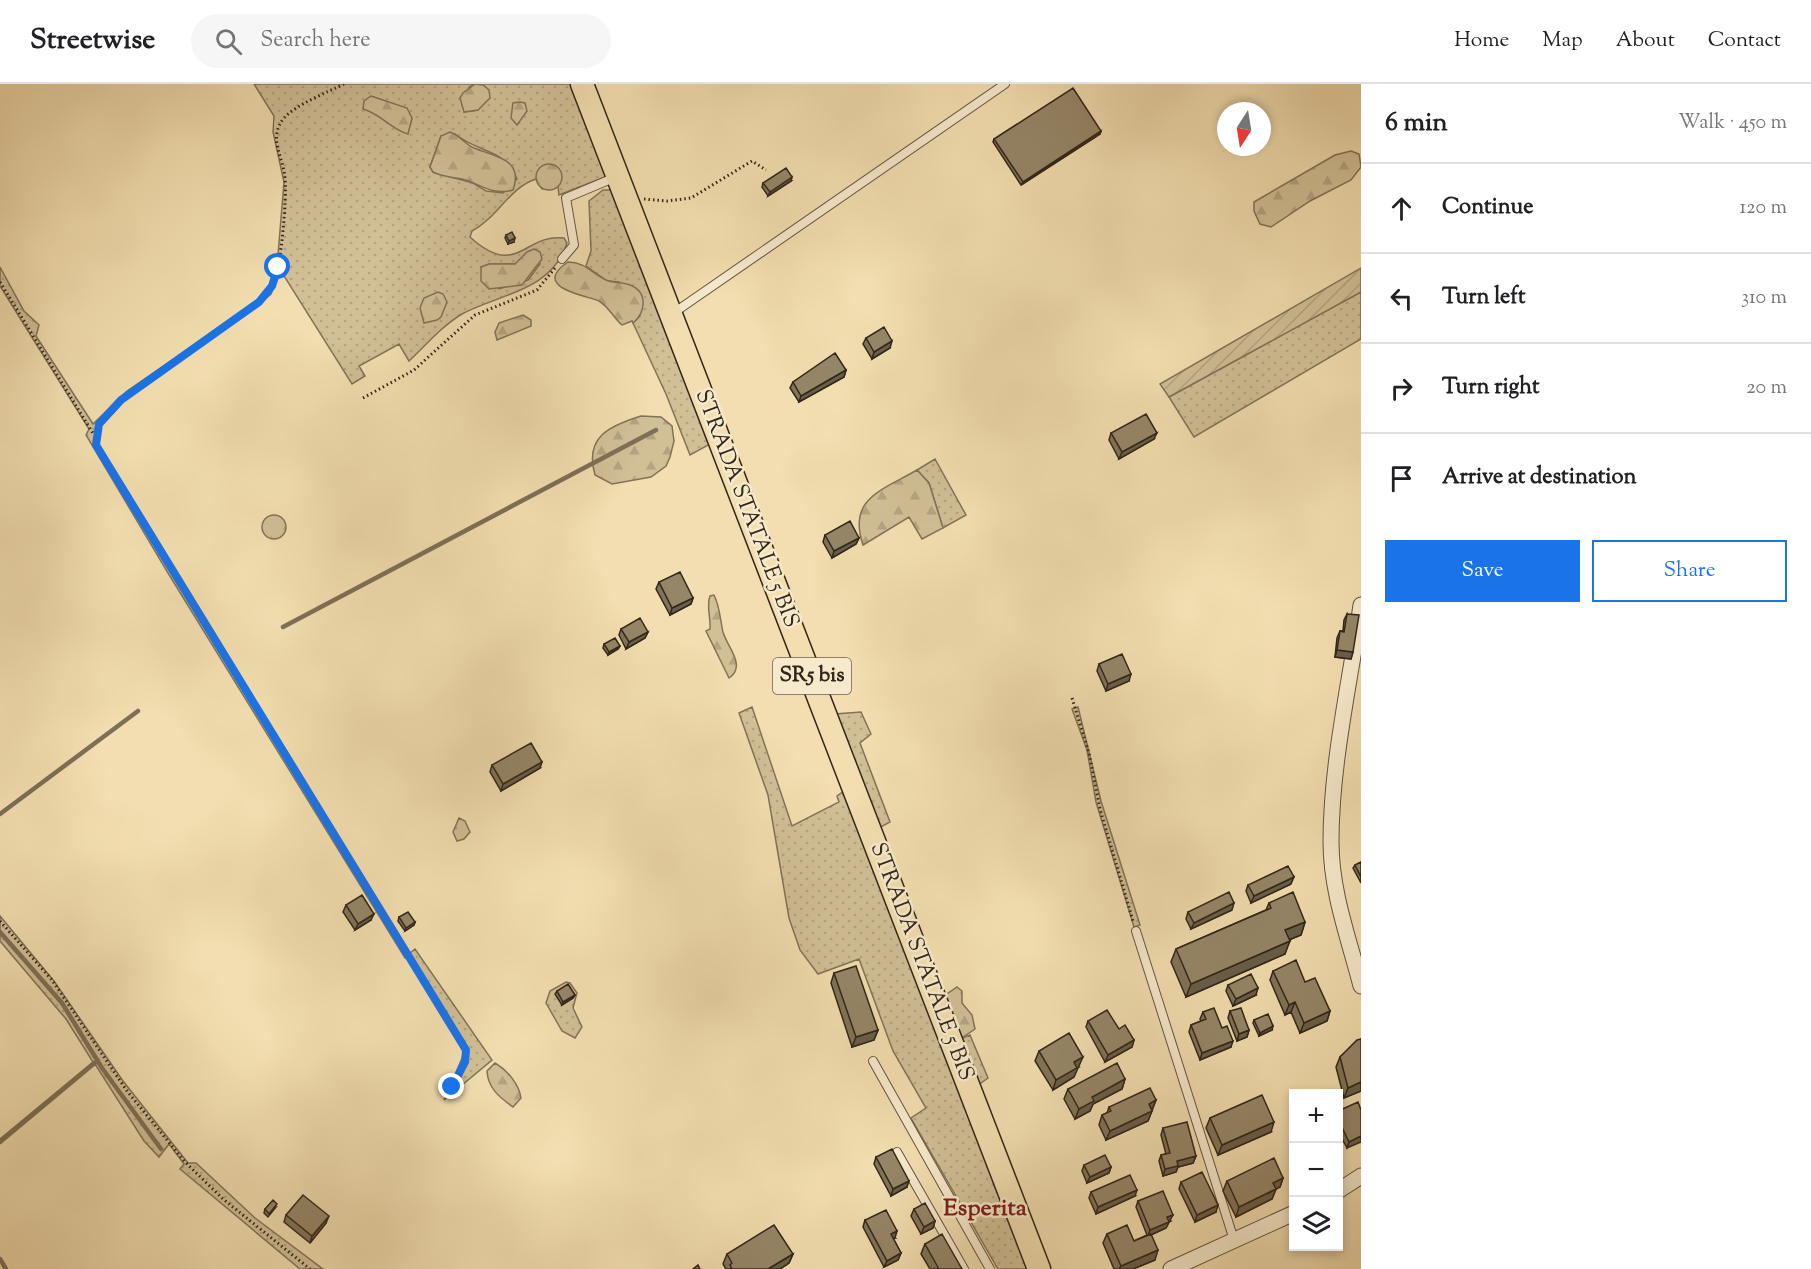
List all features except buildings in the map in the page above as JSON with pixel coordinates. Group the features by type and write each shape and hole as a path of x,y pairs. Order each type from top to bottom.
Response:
{"main road":[{"name":"STRADA STATALE 5 BIS","path":"582,84 1039,1269"}],"street":[{"path":"1361,605 1336,777 1331,843 1337,897 1361,986"},
{"path":"1343,1188 1361,1176"},
{"path":"1171,1269 1289,1215"}],"lane":[{"path":"671,315 1005,84"},
{"path":"562,259 574,245 566,198 618,177"},
{"path":"1136,931 1234,1240"},
{"path":"873,1061 990,1269"},
{"path":"897,1152 964,1269"}],"path":[{"path":"95,436 101,419 121,400 253,307 269,292 277,274 285,185 276,144 278,129 290,112 344,84"},
{"path":"628,204 642,199 667,201 691,198 752,161 766,170"},
{"path":"363,398 414,370 475,315 537,290 562,259"},
{"path":"0,282 95,436 99,453 466,1050 465,1062 452,1087"},
{"path":"1072,698 1089,753 1100,809 1136,931"},
{"path":"0,921 52,980 127,1092 185,1162 223,1199 310,1269"}],"green space":[{"path":"254,84 475,84 469,87 464,112 478,110 483,85 478,84 574,84 610,175 559,195 558,187 542,189 536,179 519,189 489,219 472,231 470,237 499,255 520,252 550,238 564,238 567,243 560,259 537,281 462,314 441,330 409,361 399,344 359,366 365,376 352,384 281,271 271,294 255,308 112,408 98,431 98,447 410,953 415,949 492,1060 444,1100 466,1049 409,955 405,958 168,573 86,435 89,429 0,286 0,267 24,311 39,325 36,336 93,424 127,391 258,301 268,290 277,267 284,182 273,132 274,116","holes":["455,134 506,162 517,179 503,193 486,191 473,183 433,172 430,167 441,136","489,264 540,264 528,280 499,289 481,267"]},
{"path":"475,84 483,85 489,90 490,98 478,110 464,112 460,98"},
{"path":"371,96 407,108 412,118 408,134 363,109 364,101"},
{"path":"513,103 525,103 527,111 517,125 511,118"},
{"path":"450,132 471,146 499,157 511,165 515,172 513,190 499,192 433,172 430,167 441,136"},
{"path":"1351,151 1359,154 1361,167 1351,180 1310,201 1271,227 1260,224 1254,211 1254,202 1335,155"},
{"path":"549,164 558,168 562,177 558,186 549,190 540,186 536,177 540,168"},
{"path":"603,190 613,190 712,443 690,455 666,394 633,323 640,316 619,282 607,281 586,266 591,251 589,201"},
{"path":"534,249 540,252 542,259 522,285 489,289 481,281 481,267 489,264 515,264 527,252"},
{"path":"568,262 584,266 606,280 636,288 642,297 643,308 633,323 632,321 622,325 599,301 565,289 558,284 555,278 558,271"},
{"path":"1361,268 1361,292 1169,397 1160,384"},
{"path":"438,292 443,294 447,302 441,317 424,323 420,308 424,298"},
{"path":"1361,292 1361,339 1194,437 1169,397"},
{"path":"523,315 531,320 531,326 497,340 495,332 499,323"},
{"path":"641,416 661,417 672,426 674,441 666,466 651,477 612,484 595,475 593,451 596,442 609,429"},
{"path":"935,459 966,515 943,528 929,483 917,470"},
{"path":"917,470 929,483 943,528 922,539 909,517 863,545 859,529 864,506 881,490"},
{"path":"274,515 282,519 286,527 282,535 274,539 266,535 262,527 266,519"},
{"path":"714,595 723,632 736,662 734,673 729,678 706,631 710,629 709,600 710,596"},
{"path":"752,707 792,826 839,802 837,796 844,791 1027,1269 998,1269 911,1118 926,1108 893,1051 859,959 818,974 800,950 789,918 768,795 739,713"},
{"path":"1078,707 1101,801 1140,925 1134,927 1096,802 1087,750 1072,709"},
{"path":"861,712 871,734 860,743 890,822 879,828 835,714"},
{"path":"459,818 465,821 470,832 464,839 457,841 453,832"},
{"path":"0,916 54,981 123,1081 188,1163 196,1163 255,1218 323,1269 300,1269 180,1169 184,1164 169,1144 159,1157 144,1141 95,1064 0,1142 0,1139 93,1062 66,1019 0,941"},
{"path":"566,982 570,983 577,993 573,1008 582,1027 575,1038 562,1031 546,1003 550,991"},
{"path":"957,987 962,991 962,1003 972,1015 975,1029 960,1039 944,996"},
{"path":"970,1035 988,1078 978,1085 960,1039"},
{"path":"495,1063 508,1073 518,1088 521,1098 513,1107 492,1087 487,1071"}],"waterway":[{"path":"283,627 656,430"},
{"path":"0,814 138,711"},
{"path":"0,932 62,1003 102,1068 161,1149"},
{"path":"0,1142 97,1061"},
{"path":"0,1259 6,1269"}],"district":[{"name":"Esperita","path":"985,1209"}],"route":[{"path":"278,267 269,292 259,302 140,385 111,409 101,419 95,436 96,445 397,936 416,972 466,1050 465,1062 452,1087"}]}
